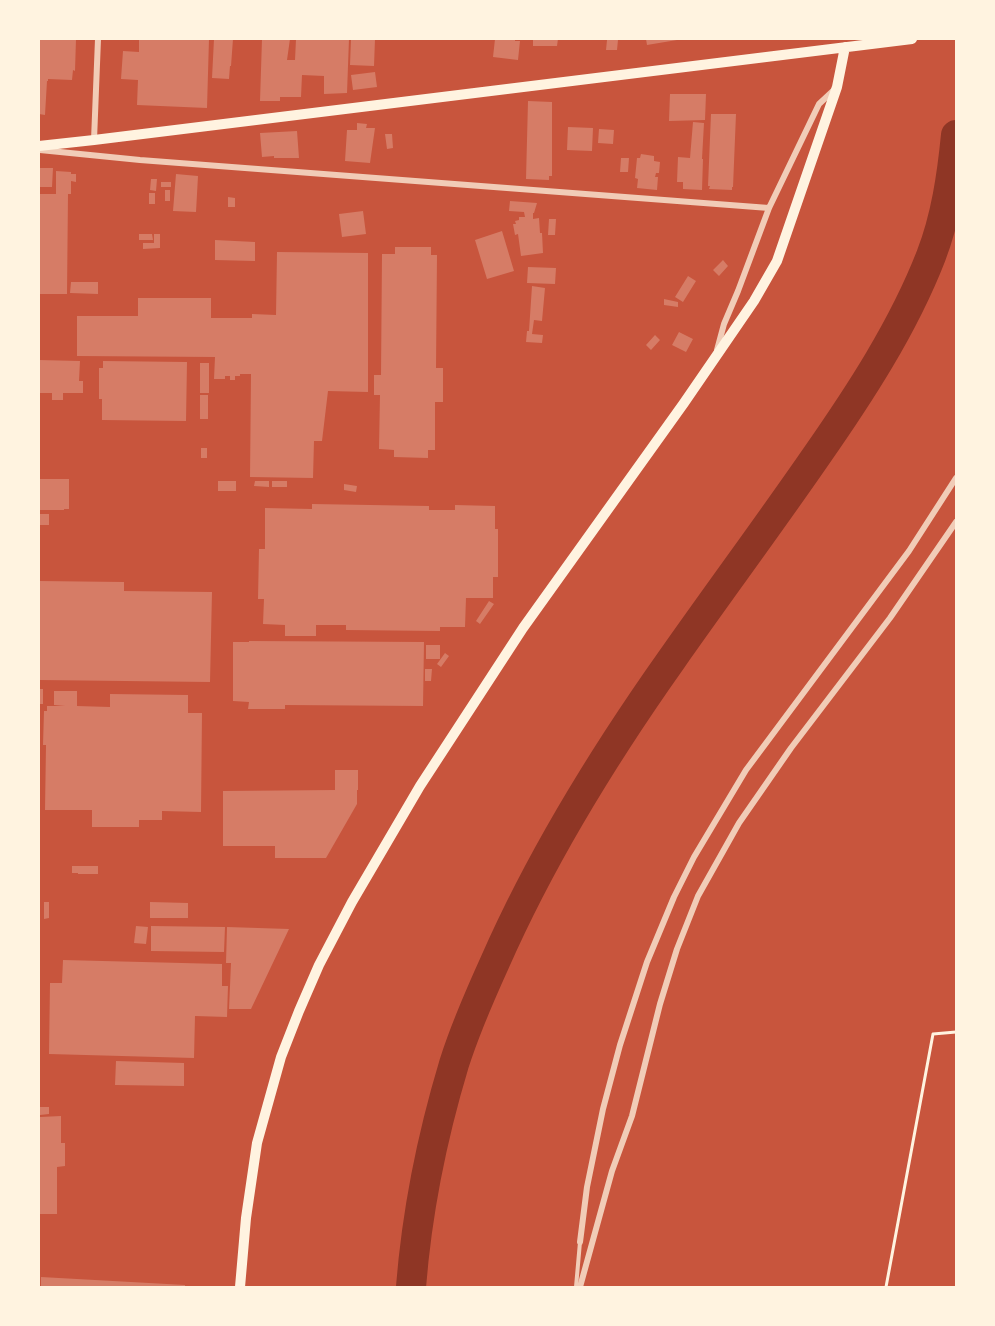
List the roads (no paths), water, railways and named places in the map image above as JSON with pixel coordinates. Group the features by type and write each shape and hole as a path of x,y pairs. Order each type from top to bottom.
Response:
{"main road":[{"path":"39,148 842,42 912,39"},
{"path":"240,1287 246,1218 257,1143 281,1057 303,1002 336,933 385,844 449,740 523,628 713,362 754,301 777,261 837,87 842,42"}],"street":[{"path":"93,140 98,39"},
{"path":"713,362 724,324 769,208 819,104 837,87"},
{"path":"39,148 140,160 769,208"},
{"path":"580,1242 587,1187 620,1045 647,962 674,897 694,857 746,770 909,551 956,478"},
{"path":"578,1287 612,1171 632,1116 660,1004 677,949 698,896 739,823 784,757 890,618 956,522"}],"lane":[{"path":"578,1287 580,1242"}],"waterway":[{"path":"411,1287 421,1202 446,1091 468,1025 513,922 554,844 622,732 831,434 894,335 920,283 941,226 953,166 956,135"}]}
